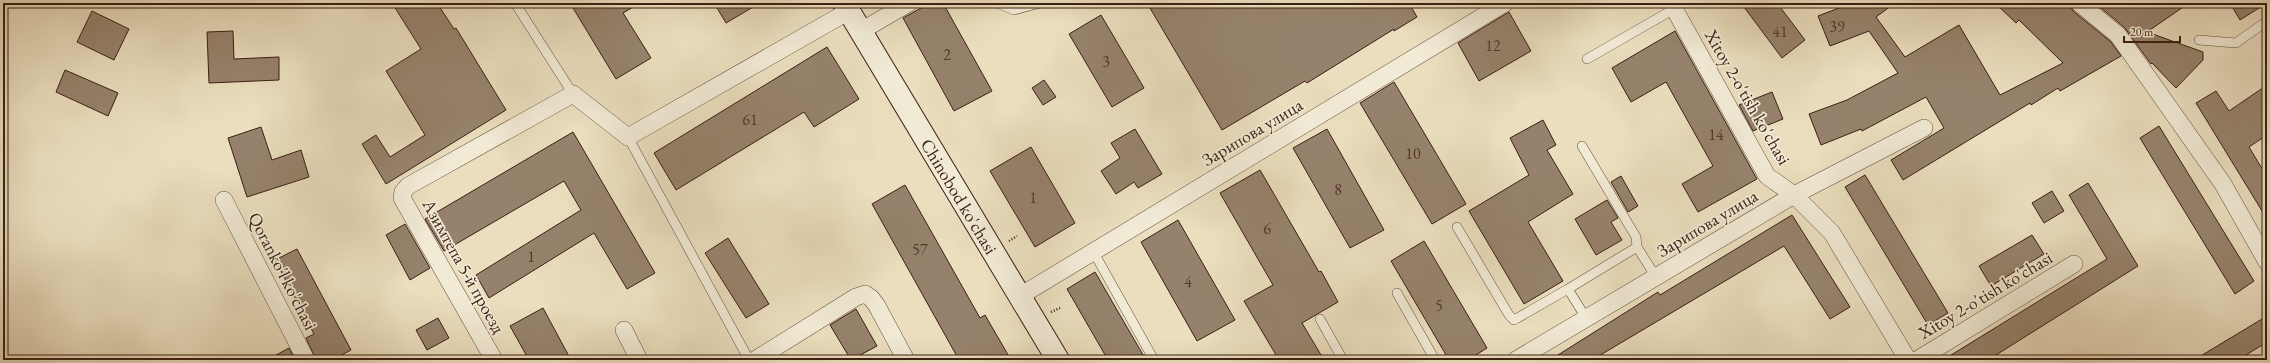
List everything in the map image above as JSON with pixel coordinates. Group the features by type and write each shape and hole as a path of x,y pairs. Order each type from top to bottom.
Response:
{"main road":[{"name":"Chinobod ko'chasi","path":"847,7 1058,360"}],"street":[{"path":"861,32 909,3"},
{"name":"Зарипова улица","path":"1020,296 1092,251 1505,3"},
{"path":"2079,3 2118,36 2223,184 2267,262"},
{"name":"Xitoy 2-o'tish ko'chasi","path":"1673,6 1767,176 1794,195 1832,233 1908,360"},
{"path":"573,94 628,137 847,7"},
{"name":"Азимтепа 5-й проезд","path":"494,360 402,198 403,192 408,186 573,94"},
{"name":"Зарипова улица","path":"1516,360 1794,195 1924,128"},
{"name":"Qoranko'l ko'chasi","path":"224,200 306,360"},
{"name":"Xitoy 2-o'tish ko'chasi","path":"1917,360 2074,264"},
{"path":"755,360 856,297 865,294 871,298 877,306 906,360"},
{"path":"624,330 639,360"}],"lane":[{"path":"515,3 573,94"},
{"path":"997,3 1014,10 1040,3"},
{"path":"1587,59 1673,6"},
{"path":"2199,40 2236,43 2267,21"},
{"path":"628,137 749,360"},
{"path":"1582,146 1636,237 1637,247 1656,277"},
{"path":"1458,227 1509,315 1514,320 1637,247"},
{"path":"1092,251 1154,360"},
{"path":"1568,289 1586,318"},
{"path":"1397,293 1435,360"},
{"path":"1320,319 1343,360"}],"path":[{"path":"805,7 811,3"}],"building":[{"path":"392,3 437,3 454,29 456,28 506,110 386,184 362,144 376,135 390,157 425,135 386,71 421,49"},
{"path":"570,3 640,3 623,13 651,58 616,79"},
{"path":"714,3 760,3 726,23"},
{"path":"930,3 943,3 992,91 954,111 903,18"},
{"path":"1147,3 1409,3 1417,17 1394,31 1394,29 1307,83 1305,81 1222,130"},
{"path":"1741,3 1777,3 1805,40 1782,58"},
{"path":"1852,3 1895,3 1876,17 1905,57 1959,25 2000,95 2063,63 2019,20 2016,23 1995,3 2069,3 2073,11 2111,42 2121,56 2060,91 2058,88 2031,105 2030,103 1903,180 1891,160 1944,128 1926,97 1862,131 1861,129 1821,145 1809,114 1847,100 1898,73 1869,31 1830,46 1818,16"},
{"path":"2095,3 2189,3 2147,32 2203,52 2203,60 2176,88 2152,63 2151,64 2124,27"},
{"path":"2230,3 2267,3 2240,20"},
{"path":"92,11 129,29 114,60 77,42"},
{"path":"1509,12 1531,51 1479,81 1458,43"},
{"path":"1101,15 1144,88 1112,107 1069,34"},
{"path":"233,31 234,59 279,57 279,80 209,83 207,32"},
{"path":"1675,31 1757,179 1698,212 1682,184 1713,166 1666,82 1631,102 1612,68"},
{"path":"827,47 859,99 814,127 804,112 676,190 654,153"},
{"path":"65,70 118,93 108,116 56,92"},
{"path":"1044,80 1056,97 1043,105 1032,88"},
{"path":"1394,82 1466,204 1432,224 1360,103"},
{"path":"2267,85 2267,135 2249,147 2267,177 2267,219 2196,103 2216,91 2229,111"},
{"path":"1772,92 1783,119 1753,131 1739,105"},
{"path":"1543,120 1556,145 1547,150 1573,194 1528,222 1563,281 1524,304 1469,211 1529,175 1510,138"},
{"path":"2159,126 2254,281 2235,294 2140,138"},
{"path":"261,127 272,160 301,150 309,177 247,197 228,138"},
{"path":"1135,129 1162,174 1138,188 1134,182 1116,194 1101,171 1120,158 1111,143"},
{"path":"1327,129 1384,230 1350,248 1293,148"},
{"path":"573,132 655,273 627,289 594,233 489,298 476,275 581,210 564,181 444,251 425,219"},
{"path":"1031,147 1075,223 1035,247 990,171"},
{"path":"1260,170 1338,302 1302,323 1324,360 1279,360 1244,301 1273,285 1220,193"},
{"path":"1865,175 1948,313 1928,325 1845,187"},
{"path":"1621,176 1638,206 1628,212 1611,182"},
{"path":"2088,183 2138,266 1988,360 1943,360 2107,259 2069,195"},
{"path":"905,185 980,318 985,315 1011,360 959,360 872,204"},
{"path":"2052,191 2064,211 2044,223 2032,203"},
{"path":"1607,200 1618,218 1611,222 1622,240 1596,255 1575,219"},
{"path":"1792,215 1850,307 1830,319 1784,246 1592,360 1550,360 1658,292 1660,295"},
{"path":"1178,220 1235,320 1197,341 1141,242"},
{"path":"405,224 430,268 410,280 386,235"},
{"path":"2032,235 2044,254 1991,286 1979,266"},
{"path":"728,238 769,304 746,318 705,253"},
{"path":"1424,241 1487,348 1468,360 1449,360 1391,261"},
{"path":"297,249 351,350 332,360 316,360 306,338 314,334 275,260"},
{"path":"1095,272 1146,360 1108,360 1067,289"},
{"path":"543,308 571,360 529,360 510,326"},
{"path":"856,309 877,346 851,360 830,325"},
{"path":"2267,316 2267,342 2238,360 2194,360"},
{"path":"438,318 449,338 427,350 416,330"},
{"path":"289,348 295,360 267,360"}]}
